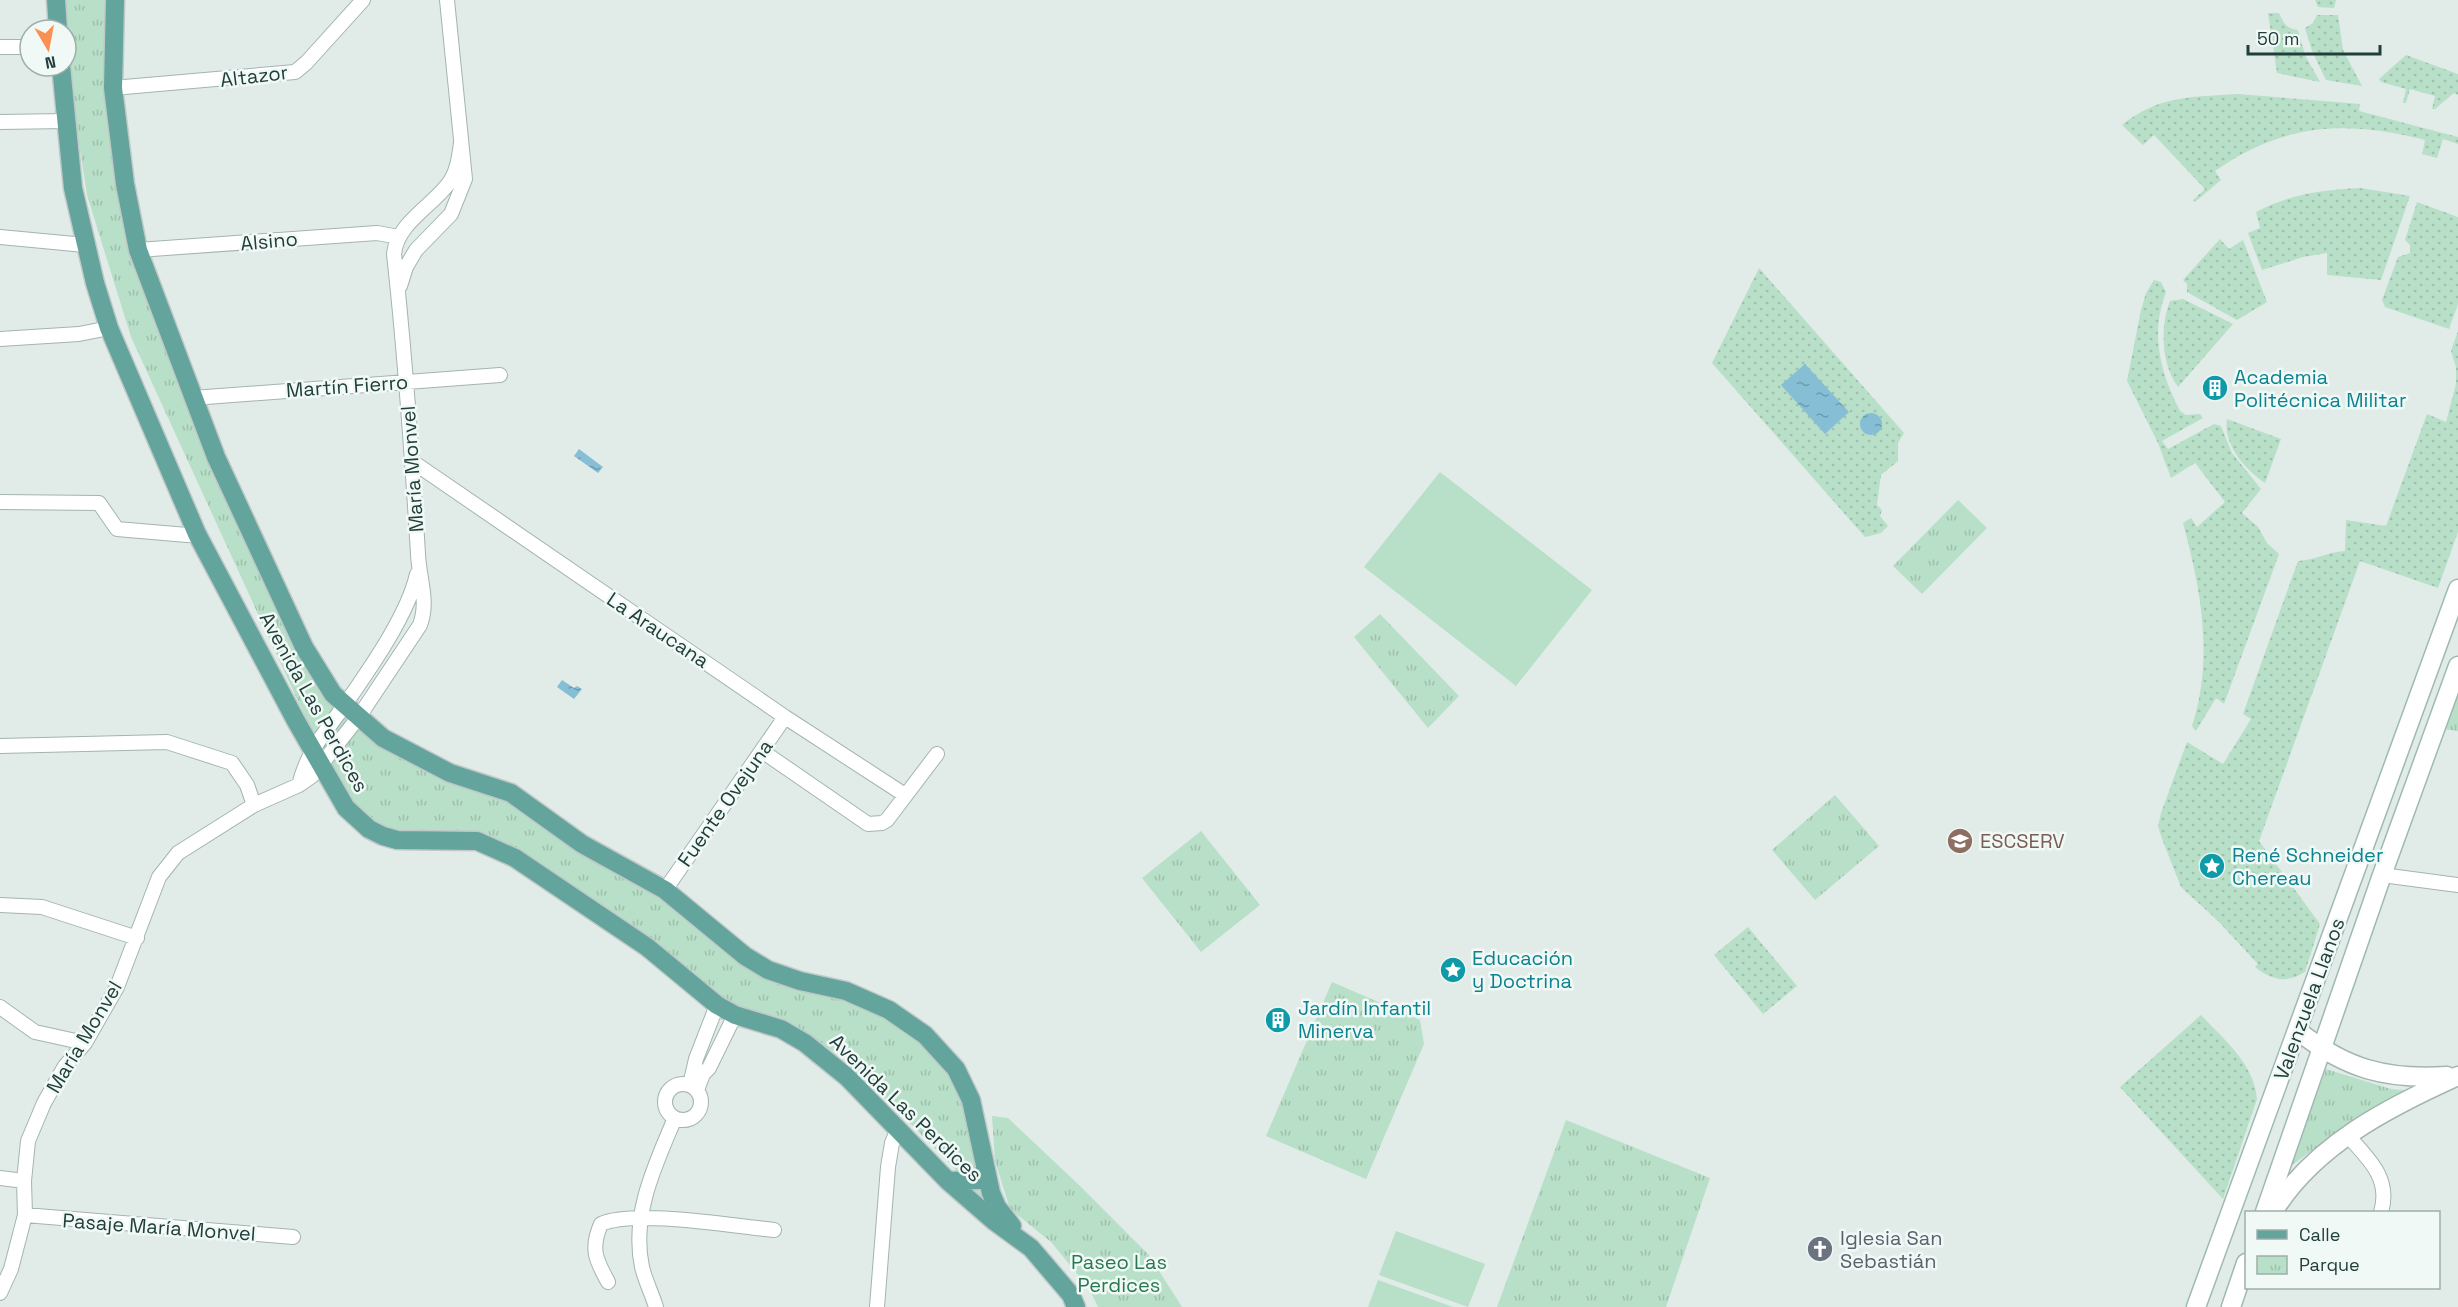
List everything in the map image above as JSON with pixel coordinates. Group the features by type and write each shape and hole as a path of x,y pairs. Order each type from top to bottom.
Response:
{"main road":[{"path":"56,0 57,18"},
{"path":"115,0 113,88 125,184 138,250 216,457 304,647 333,694 383,738 450,773 511,793 582,844 665,890 745,956 768,970 800,981 846,990 890,1010 925,1035 956,1069 971,1101 985,1169 997,1208 1031,1248"},
{"name":"Avenida Las Perdices","path":"62,78 73,188 85,245 109,328 197,534 321,766 346,808 369,829 397,840 477,841 515,858 647,947 717,1005 735,1015 781,1029 805,1043 847,1077 948,1181 994,1221 1031,1248 1071,1295 1076,1307"},
{"name":"Valenzuela Llanos","path":"2196,1307 2458,589"},
{"name":"Valenzuela Llanos","path":"2265,1211 2382,875 2451,702 2458,666"},
{"path":"2298,1031 2322,1050 2347,1063 2374,1072 2402,1077 2458,1076"},
{"path":"2274,1211 2286,1192 2314,1162 2348,1136 2412,1096 2458,1076"},
{"path":"948,1181 980,1180 985,1169"},
{"path":"2231,1307 2245,1267"}],"street":[{"name":"Altazor","path":"113,88 289,74 306,63 363,0"},
{"name":"María Monvel","path":"398,297 406,267 416,250 451,214 462,192 465,163 447,0"},
{"path":"0,47 18,47"},
{"path":"0,122 66,121"},
{"name":"María Monvel","path":"0,1293 11,1269 25,1215 24,1180 28,1141 44,1103 65,1066 85,1043 117,987 159,877 178,854 254,805 299,785 321,766 358,718 420,625 425,611 418,569 413,462 394,254 399,237 450,181 458,167 461,143"},
{"name":"Alsino","path":"138,250 377,232 399,237"},
{"path":"0,237 85,245"},
{"path":"0,339 79,334 109,328"},
{"name":"Martín Fierro","path":"193,398 500,375"},
{"name":"La Araucana","path":"413,462 785,717 905,795"},
{"path":"0,502 99,503 117,529 197,534"},
{"name":"María Monvel","path":"299,785 312,748 345,705 406,609 418,569"},
{"name":"Fuente Ovejuna","path":"665,890 785,717"},
{"path":"0,746 167,742 232,763 247,785 254,805"},
{"path":"762,751 868,824 882,823 887,820 937,754"},
{"path":"2382,875 2458,885"},
{"path":"0,905 42,907 137,938"},
{"path":"694,1087 681,1084 673,1087 667,1094 665,1103 668,1112 675,1118 691,1119 698,1113 701,1106 694,1087 696,1059 717,1005"},
{"path":"0,1007 35,1032 85,1043"},
{"path":"694,1087 735,1015"},
{"path":"656,1307 642,1266 641,1218 647,1185 675,1118"},
{"path":"877,1307 888,1167 892,1143 897,1131"},
{"path":"2348,1136 2378,1171 2384,1191 2381,1211"},
{"path":"0,1178 24,1180"},
{"name":"Pasaje María Monvel","path":"25,1215 293,1237"},
{"path":"608,1282 596,1260 594,1239 601,1224 614,1219 641,1218 774,1230"}],"green space":[{"path":"65,0 109,0 126,233 301,652 362,727 517,798 679,900 743,959 884,1009 954,1076 1014,1233 962,1176 844,1057 783,1025 740,1010 700,985 652,938 515,849 397,835 371,825 350,806 308,723 131,337 87,195 76,124 72,78 78,78 78,18 67,18"},
{"path":"2315,0 2336,0 2334,8 2318,7"},
{"path":"2268,13 2279,13 2286,25 2298,30 2305,55 2320,82 2277,73"},
{"path":"2317,15 2338,15 2343,50 2362,86 2326,80 2312,51 2305,28 2313,23"},
{"path":"2406,55 2458,74 2458,95 2454,93 2432,109 2435,96 2410,89 2406,103 2403,103 2406,89 2381,82 2379,79"},
{"path":"2238,94 2360,104 2359,111 2458,137 2458,144 2443,139 2437,158 2422,154 2425,140 2396,134 2342,128 2291,135 2266,143 2215,171 2221,180 2195,202 2193,200 2205,189 2154,135 2143,145 2122,125 2149,108 2177,99"},
{"path":"2360,188 2410,196 2381,280 2327,275 2327,253 2303,257 2262,270 2248,233 2260,228 2256,212 2281,201 2306,194"},
{"path":"2417,202 2458,217 2458,304 2449,329 2385,307 2382,300 2398,257 2410,253 2410,245 2405,240"},
{"path":"2220,239 2229,249 2243,240 2267,302 2237,320 2187,292 2187,284 2183,280"},
{"path":"1759,268 1904,433 1898,443 1898,461 1881,475 1877,505 1882,510 1880,516 1888,526 1881,533 1865,537 1712,363"},
{"path":"2154,280 2161,282 2166,292 2161,308 2158,338 2167,382 2180,411 2186,415 2200,414 2203,418 2162,441 2168,449 2214,424 2221,426 2232,453 2261,489 2242,513 2258,527 2267,543 2279,554 2224,704 2216,698 2196,731 2192,726 2199,701 2204,650 2200,599 2183,523 2191,518 2197,527 2225,502 2195,463 2171,478 2158,443 2127,381 2141,310 2146,293"},
{"path":"2183,299 2233,324 2178,387 2172,378 2165,357 2164,334 2170,301"},
{"path":"2458,331 2458,532 2438,588 2360,561 2259,841 2320,924 2305,972 2292,978 2279,979 2255,967 2258,964 2218,921 2181,887 2158,826 2161,813 2187,742 2223,764 2251,719 2243,714 2298,561 2345,551 2346,520 2386,526 2427,414 2446,422 2456,384 2456,367 2451,351"},
{"path":"2227,419 2281,439 2265,483 2237,456 2228,438"},
{"path":"1440,472 1592,590 1516,686 1364,567"},
{"path":"1958,500 1987,528 1922,594 1893,566"},
{"path":"1380,614 1459,696 1428,728 1354,637"},
{"path":"2458,666 2458,731 2435,728"},
{"path":"1835,795 1879,846 1815,900 1772,850"},
{"path":"1201,831 1260,905 1201,952 1142,878"},
{"path":"1748,927 1797,986 1763,1014 1714,955"},
{"path":"1332,982 1420,1020 1424,1044 1366,1179 1266,1136"},
{"path":"2201,1015 2244,1063 2255,1086 2257,1099 2223,1199 2120,1087"},
{"path":"2326,1069 2391,1089 2412,1091 2327,1140 2289,1167"},
{"name":"Paseo Las Perdices","path":"992,1116 1008,1118 1149,1255 1182,1307 1098,1307 1089,1288 1051,1242 1010,1209 995,1161"},
{"path":"1566,1120 1710,1178 1666,1307 1497,1307"},
{"path":"1396,1231 1485,1264 1468,1307 1379,1275"},
{"path":"1378,1280 1453,1307 1368,1307"}],"water":[{"path":"1805,364 1849,412 1825,434 1781,385"},
{"path":"1871,413 1879,416 1882,424 1879,432 1871,435 1863,432 1860,424 1863,416"},
{"path":"579,449 603,467 598,473 574,456"},
{"path":"562,680 574,688 577,686 582,689 574,699 557,687"}],"place":[{"name":"Academia Politécnica Militar","path":"2215,388"},
{"name":"ESCSERV","path":"1960,841"},
{"name":"René Schneider Chereau","path":"2212,866"},
{"name":"Educación y Doctrina","path":"1453,970"},
{"name":"Jardín Infantil Minerva","path":"1278,1020"},
{"name":"Iglesia San Sebastián","path":"1820,1249"}]}
